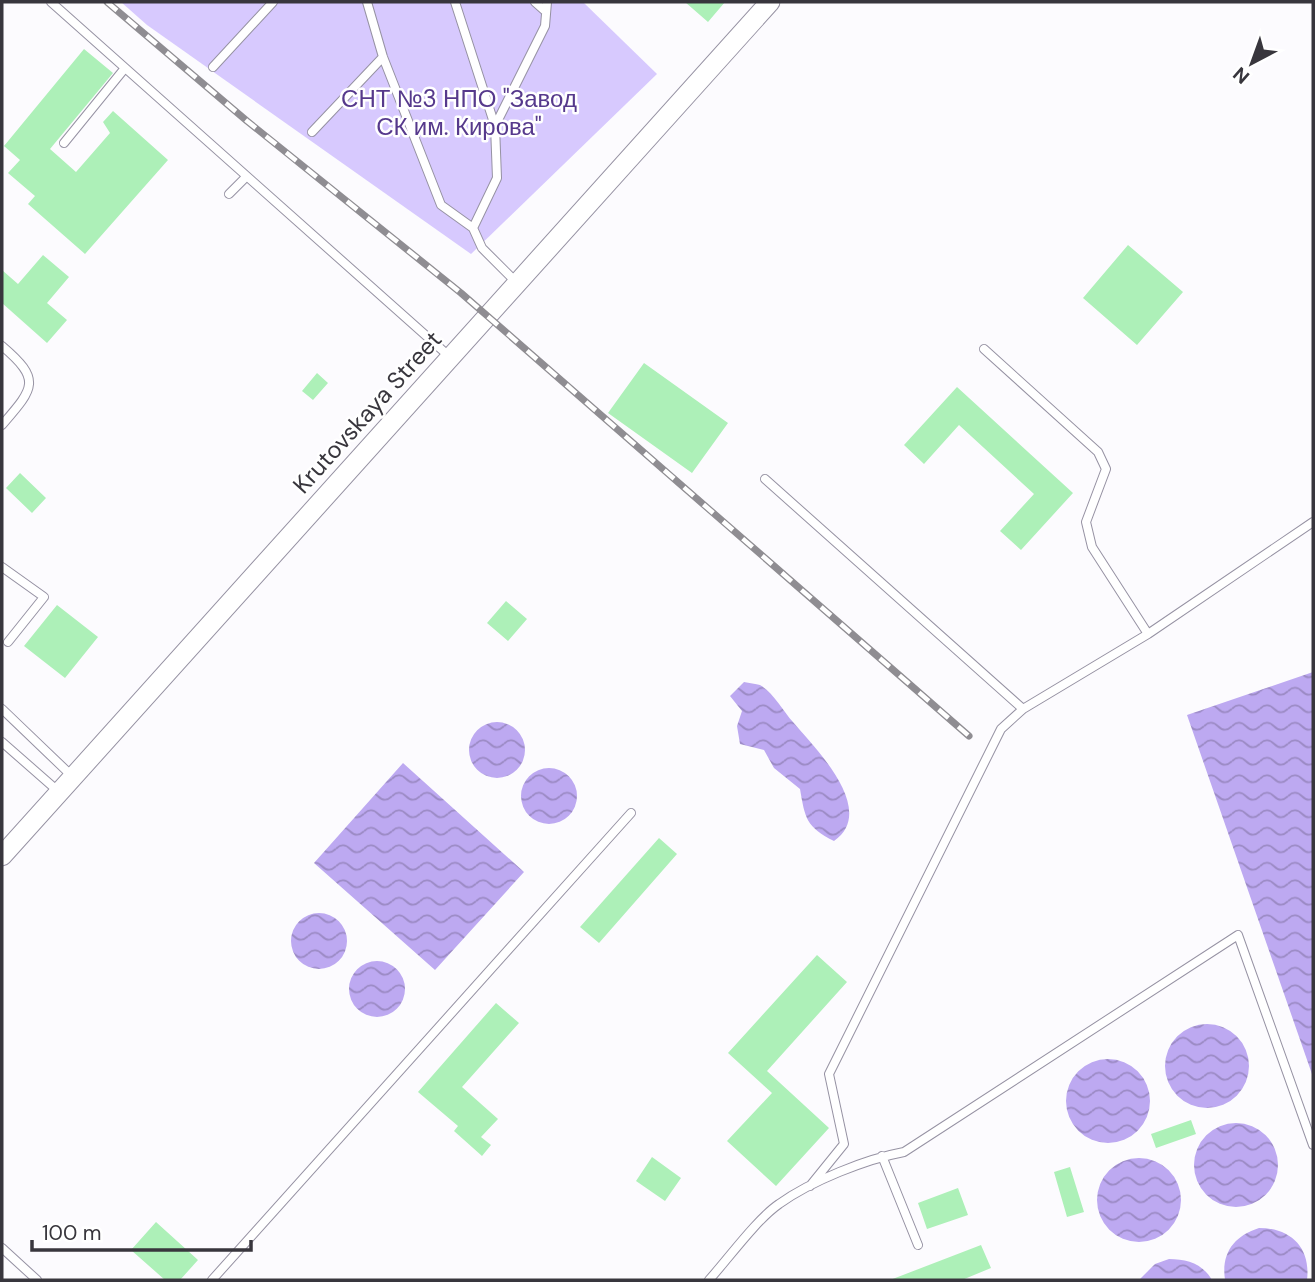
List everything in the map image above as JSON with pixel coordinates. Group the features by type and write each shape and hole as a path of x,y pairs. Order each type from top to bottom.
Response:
{"street":[{"name":"Krutovskaya Street","path":"2,856 770,2"}],"lane":[{"path":"51,2 450,357"},
{"path":"213,67 273,2"},
{"path":"367,2 383,57 441,205 473,228 482,248 517,283"},
{"path":"455,2 495,126 497,178 473,228"},
{"path":"495,126 545,26 546,6 535,2"},
{"path":"313,132 383,57"},
{"path":"64,143 125,68"},
{"path":"229,194 246,177"},
{"path":"2,346 28,371 31,384 27,397 2,425"},
{"path":"984,349 1098,452 1106,469 1086,522 1092,547 1148,634"},
{"path":"765,479 1023,709"},
{"path":"810,1186 844,1144 830,1074 1002,729 1023,709 1148,634 1313,522"},
{"path":"2,567 44,597 8,642"},
{"path":"2,709 73,777"},
{"path":"2,742 59,792"},
{"path":"212,1280 631,813"},
{"path":"709,1280 777,1205 810,1186 881,1156 904,1152 1238,936 1313,1145"},
{"path":"881,1156 918,1245"},
{"path":"2,1248 37,1280"}],"green space":[{"name":"СНТ №3 НПО \"Завод СК им. Кирова\"","path":"121,2 583,2 657,74 471,254 147,25"}],"water":[{"path":"1313,672 1313,1077 1187,715"},
{"path":"744,682 760,685 769,692 815,747 838,780 846,797 849,813 846,828 834,841 808,821 800,789 774,768 764,750 740,744 737,726 742,711 730,696"},
{"path":"491,722 503,722 513,726 521,734 525,750 521,766 513,774 503,778 491,778 481,774 473,766 469,756 469,744 473,734 481,726"},
{"path":"403,763 524,872 435,970 314,863"},
{"path":"543,768 555,768 565,772 573,780 577,796 573,812 565,820 555,824 543,824 533,820 525,812 521,802 521,790 525,780 533,772"},
{"path":"313,913 325,913 335,917 343,925 347,941 343,957 335,965 325,969 313,969 303,965 295,957 291,947 291,935 295,925 303,917"},
{"path":"371,961 383,961 393,965 401,973 405,989 401,1005 393,1013 383,1017 371,1017 361,1013 353,1005 349,995 349,983 353,973 361,965"},
{"path":"1199,1024 1215,1024 1231,1031 1242,1042 1249,1058 1246,1082 1237,1096 1215,1108 1199,1108 1183,1101 1172,1090 1165,1074 1165,1058 1172,1042 1183,1031"},
{"path":"1108,1059 1124,1062 1138,1071 1147,1085 1150,1101 1147,1117 1138,1131 1124,1140 1108,1143 1092,1140 1078,1131 1069,1117 1066,1101 1069,1085 1078,1071 1092,1062"},
{"path":"1228,1123 1244,1123 1260,1130 1271,1141 1278,1157 1275,1181 1266,1195 1244,1207 1228,1207 1212,1200 1201,1189 1194,1173 1194,1157 1201,1141 1212,1130"},
{"path":"1139,1158 1155,1161 1169,1170 1178,1184 1181,1200 1178,1216 1169,1230 1155,1239 1139,1242 1123,1239 1109,1230 1100,1216 1097,1200 1100,1184 1109,1170 1123,1161"},
{"path":"1259,1228 1281,1232 1296,1242 1306,1258 1307,1280 1225,1280 1225,1262 1231,1247 1250,1231"},
{"path":"1169,1259 1194,1264 1204,1270 1212,1280 1139,1280 1155,1264"}],"building":[{"path":"685,2 725,2 708,22"},
{"path":"84,49 113,73 50,149 76,172 110,133 103,122 113,111 168,160 85,254 28,204 35,196 8,173 20,160 4,146"},
{"path":"1128,245 1183,292 1137,345 1083,298"},
{"path":"43,255 69,277 47,303 67,320 47,343 2,303 2,270 18,284"},
{"path":"644,363 728,423 692,473 608,413"},
{"path":"317,373 328,383 313,400 302,391"},
{"path":"957,387 1073,493 1021,550 1000,531 1034,494 959,425 924,464 904,445"},
{"path":"20,473 46,498 32,513 6,488"},
{"path":"506,601 527,619 508,641 487,623"},
{"path":"57,605 98,637 65,678 24,646"},
{"path":"659,838 677,854 599,943 580,927"},
{"path":"817,955 847,982 767,1071 829,1128 776,1186 727,1141 772,1093 728,1053"},
{"path":"496,1003 519,1023 462,1087 498,1119 481,1137 491,1145 482,1156 454,1131 458,1126 418,1092"},
{"path":"1191,1120 1196,1134 1156,1148 1151,1134"},
{"path":"652,1157 681,1178 665,1201 636,1181"},
{"path":"1070,1167 1084,1212 1067,1217 1054,1172"},
{"path":"958,1188 968,1215 927,1229 918,1203"},
{"path":"156,1222 198,1260 180,1280 165,1280 131,1250"},
{"path":"981,1245 991,1268 962,1280 890,1280"}],"railway":[{"path":"107,2 247,121 461,293 969,736"}]}
